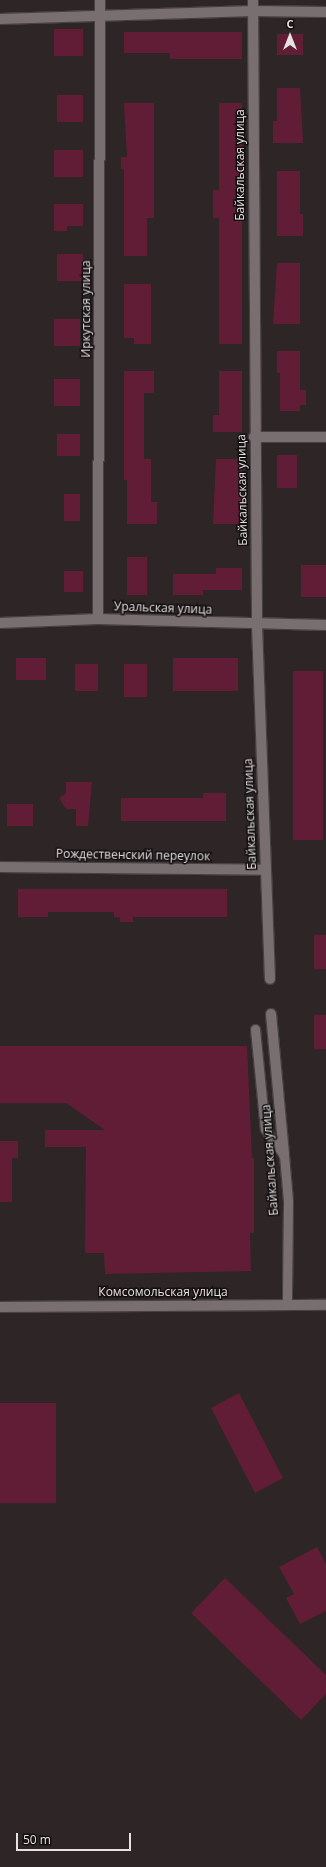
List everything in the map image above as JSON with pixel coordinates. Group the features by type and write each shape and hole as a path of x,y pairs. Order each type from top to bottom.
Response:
{"street":[{"name":"Иркутская улица","path":"98,619 100,0"},
{"name":"Байкальская улица","path":"253,0 254,437 257,625 270,978"},
{"path":"0,19 253,11 326,12"},
{"path":"254,437 326,437"},
{"name":"Уральская улица","path":"0,623 98,619 257,625 326,625"},
{"name":"Рождественский переулок","path":"0,867 265,870"},
{"name":"Байкальская улица","path":"271,1014 284,1155"},
{"name":"Комсомольская улица","path":"0,1306 326,1305"}],"lane":[{"path":"255,1029 265,1129 284,1155"},
{"name":"Байкальская улица","path":"284,1155 288,1201 287,1304"}],"building":[{"path":"54,29 83,29 83,56 54,56"},
{"path":"124,32 242,32 242,59 170,59 170,53 124,53"},
{"path":"277,34 303,34 303,55 277,55"},
{"path":"277,88 300,88 303,143 273,143 273,121 277,121"},
{"path":"57,95 83,95 83,122 57,122"},
{"path":"124,103 154,103 154,218 147,218 147,256 124,256 124,169 121,169 121,157 127,157"},
{"path":"219,103 242,103 242,344 219,344 219,218 213,218 213,190 219,190"},
{"path":"54,150 83,150 83,177 54,177"},
{"path":"277,171 300,171 300,214 303,214 303,236 277,236"},
{"path":"54,204 83,204 83,226 67,226 67,231 54,231"},
{"path":"57,254 83,254 83,281 57,281"},
{"path":"277,263 300,263 300,324 273,324"},
{"path":"124,284 151,284 151,344 134,344 134,338 124,338"},
{"path":"54,319 80,319 80,346 54,346"},
{"path":"277,351 300,351 300,390 306,390 306,405 300,405 300,411 280,411 280,373 277,373"},
{"path":"124,371 154,371 154,393 144,393 144,459 151,459 151,502 157,502 157,524 127,524 127,480 124,480"},
{"path":"219,371 242,371 242,432 213,432 213,415 219,415"},
{"path":"54,379 80,379 80,406 54,406"},
{"path":"57,434 80,434 80,456 57,456"},
{"path":"277,455 297,455 297,488 277,488"},
{"path":"216,459 242,459 242,524 213,524"},
{"path":"64,494 80,494 80,521 64,521"},
{"path":"127,557 147,557 147,595 127,595"},
{"path":"301,565 326,565 326,597 301,597"},
{"path":"216,568 242,568 242,590 203,590 203,595 173,595 173,574 216,574"},
{"path":"64,571 83,571 83,592 64,592"},
{"path":"16,658 46,658 46,680 16,680"},
{"path":"173,658 238,658 238,691 173,691"},
{"path":"75,664 98,664 98,691 75,691"},
{"path":"124,664 147,664 147,697 124,697"},
{"path":"293,671 323,671 323,840 293,840"},
{"path":"66,782 92,782 88,826 76,826 76,809 66,809 59,798 66,793"},
{"path":"203,793 226,793 226,821 121,821 121,798 203,798"},
{"path":"7,804 33,804 33,826 7,826"},
{"path":"18,889 227,889 227,917 133,917 133,922 120,922 120,917 114,917 114,912 48,912 48,917 18,917"},
{"path":"314,935 326,935 326,969 314,969"},
{"path":"314,1015 326,1015 326,1049 314,1049"},
{"path":"0,1046 247,1046 252,1158 254,1158 254,1233 250,1233 251,1271 105,1274 104,1253 85,1253 86,1147 45,1147 45,1130 105,1130 66,1103 0,1103"},
{"path":"0,1141 18,1141 18,1158 12,1158 12,1202 0,1202"},
{"path":"239,1393 283,1478 255,1493 211,1408"},
{"path":"0,1403 56,1403 56,1503 0,1503"},
{"path":"317,1547 326,1564 326,1611 300,1624 286,1598 294,1594 279,1567"},
{"path":"225,1578 326,1675 326,1694 301,1720 191,1613"}]}
